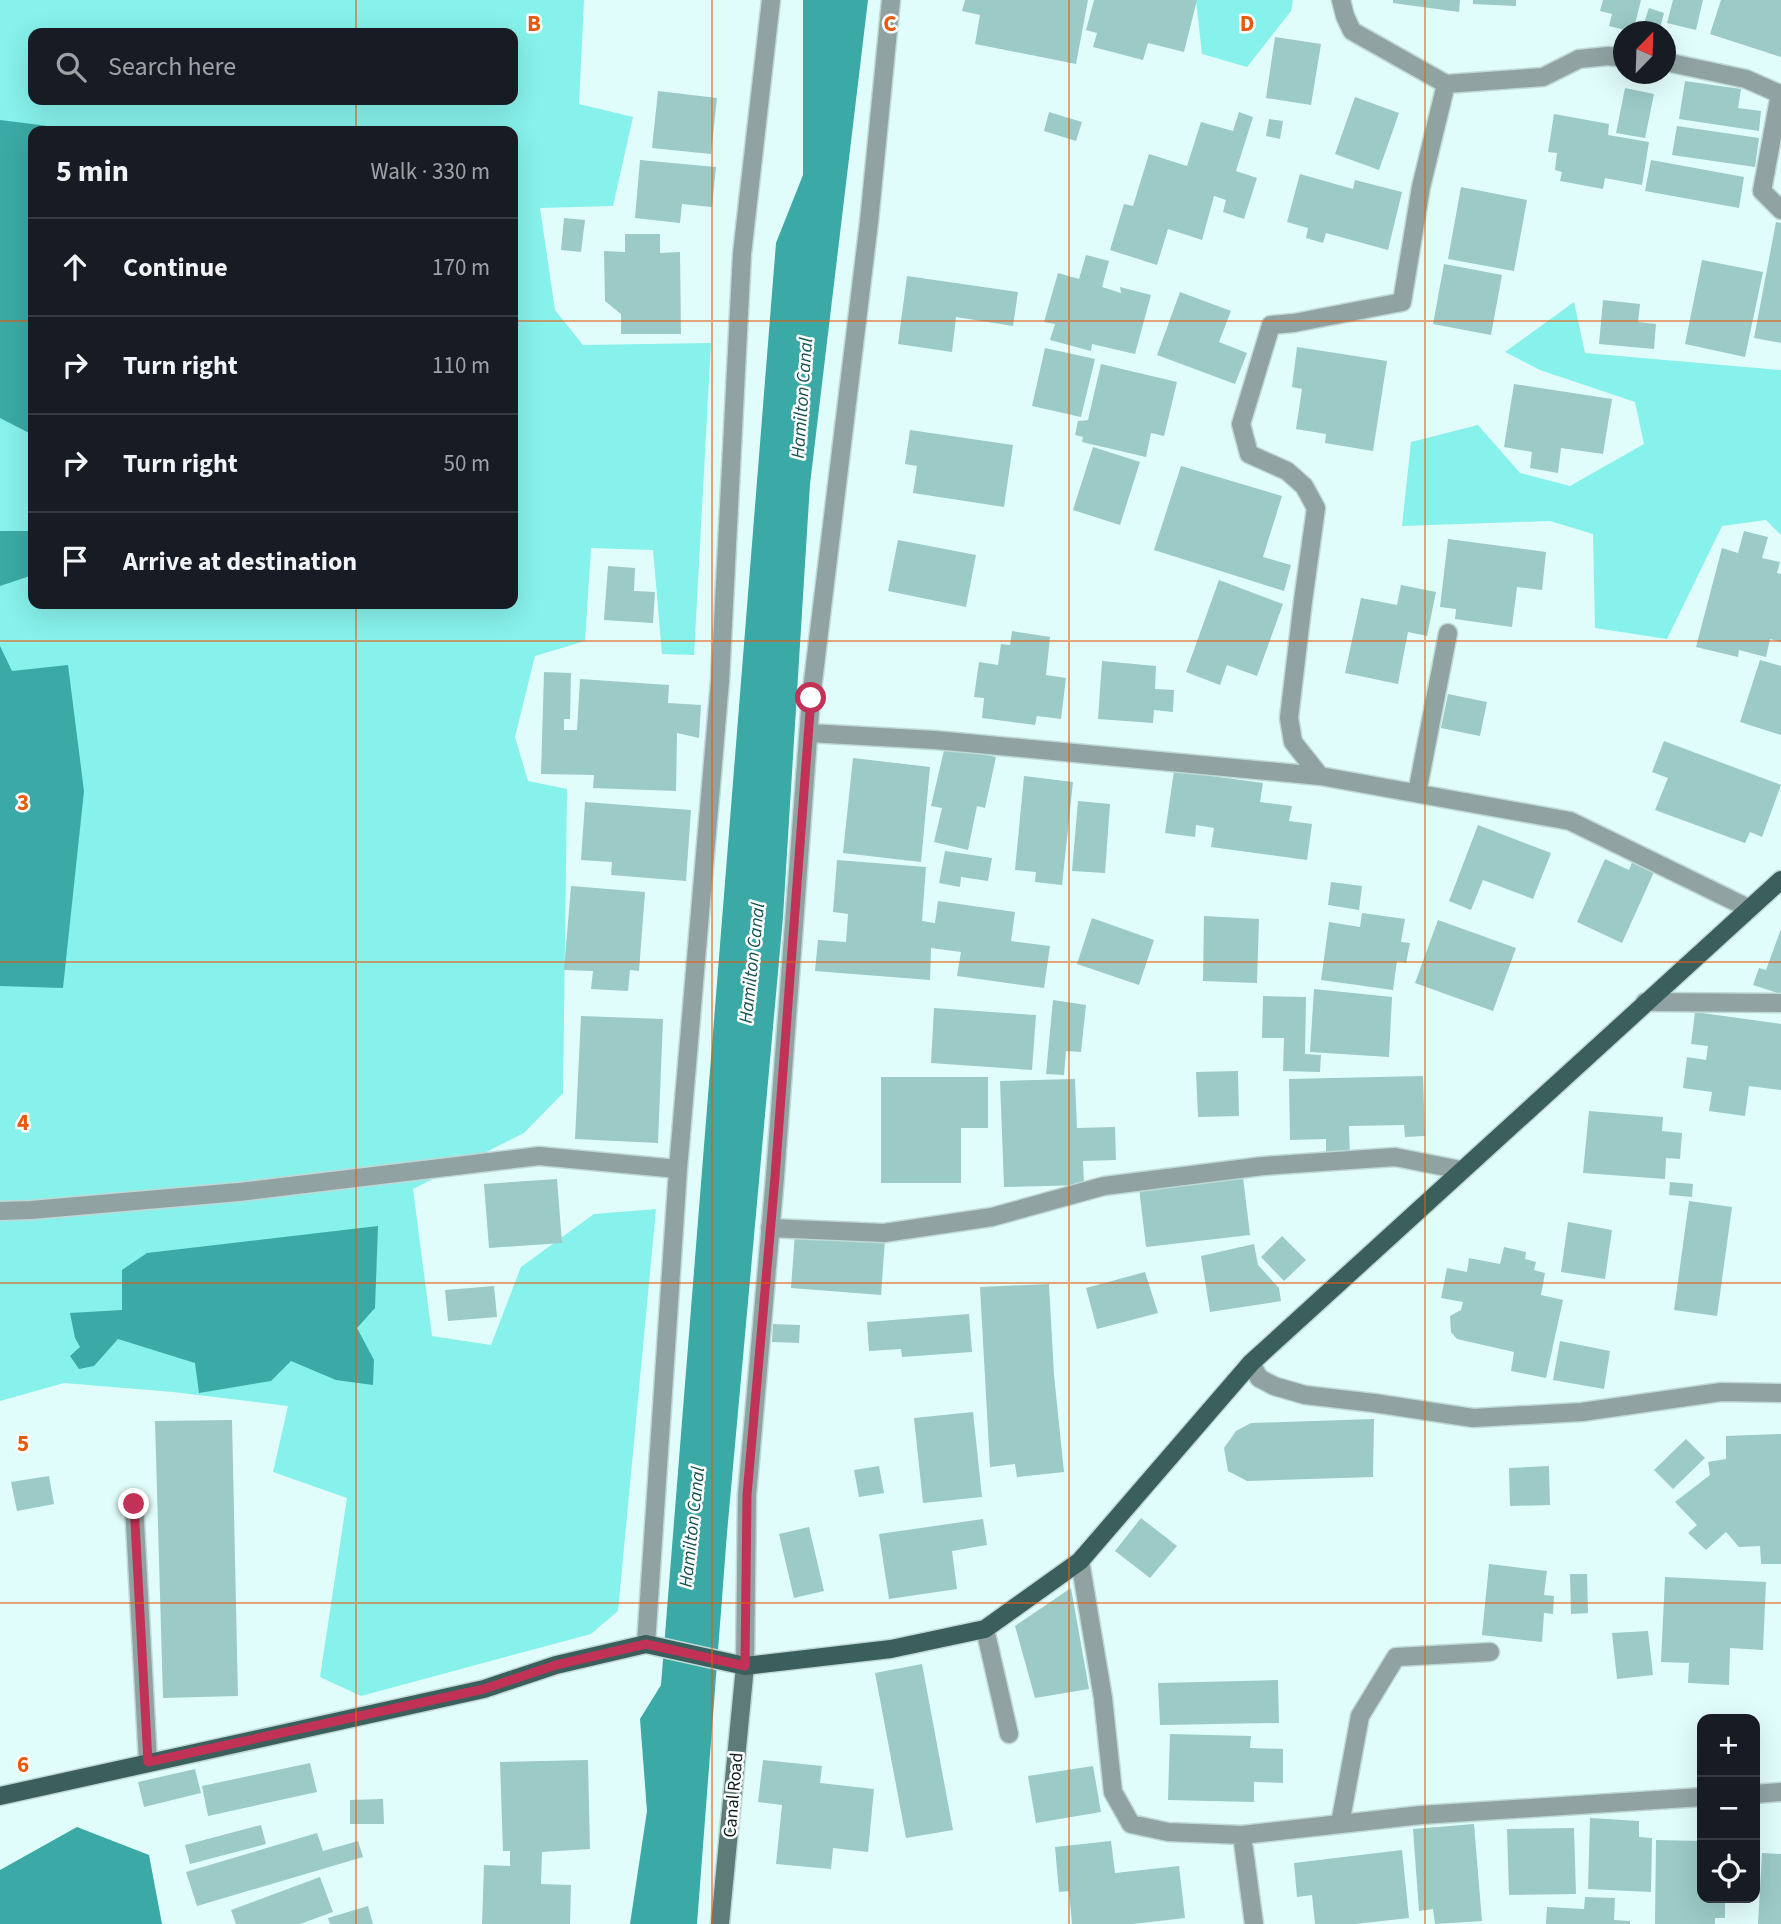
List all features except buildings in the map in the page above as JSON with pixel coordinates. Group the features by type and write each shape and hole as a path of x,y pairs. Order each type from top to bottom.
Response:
{"main road":[{"path":"0,1796 484,1689 556,1665 646,1644 745,1666 891,1649 985,1629 1080,1561 1251,1363 1781,880"},
{"name":"Canal Road","path":"720,1924 745,1666"}],"street":[{"path":"646,1644 678,1169 720,681 742,254 771,0"},
{"path":"745,1666 747,1495 811,698 869,222 891,0"},
{"path":"1341,0 1352,31 1446,84 1543,77 1579,59 1613,57"},
{"path":"1676,64 1746,79 1780,94 1762,191 1781,210"},
{"path":"1320,776 1293,742 1289,718 1316,508 1304,486 1287,471 1249,454 1241,424 1271,325 1402,302 1421,187 1446,84"},
{"path":"1417,793 1448,633"},
{"path":"809,733 935,740 1320,776 1570,821 1748,908"},
{"path":"1645,1002 1781,1003"},
{"path":"0,1211 239,1192 539,1156 678,1169"},
{"path":"770,1228 884,1233 992,1217 1104,1186 1263,1166 1395,1157 1461,1170"},
{"path":"1251,1363 1259,1378 1274,1386 1305,1395 1473,1418 1582,1412 1721,1392 1781,1393"},
{"path":"134,1504 148,1762"},
{"path":"1080,1561 1103,1698 1113,1792 1131,1824 1168,1832 1242,1835 1421,1815 1697,1797"},
{"path":"985,1629 1009,1734"},
{"path":"1340,1824 1360,1716 1396,1657 1490,1652"},
{"path":"1760,1794 1781,1792"},
{"path":"1242,1835 1254,1924"}],"shaded area":[{"path":"0,0 584,0 579,104 633,117 613,206 540,208 555,310 583,345 711,343 694,655 662,654 653,550 591,548 585,641 535,656 515,737 528,781 567,789 563,1093 524,1133 413,1189 432,1336 491,1345 521,1267 594,1214 656,1209 618,1611 591,1634 361,1696 320,1677 347,1498 273,1472 288,1406 173,1392 64,1383 0,1401"},
{"path":"1196,0 1293,0 1291,11 1247,67 1202,54"},
{"path":"1574,302 1585,353 1781,370 1781,535 1766,520 1722,526 1667,639 1595,628 1593,534 1550,521 1402,526 1411,442 1478,425 1520,473 1570,486 1644,444 1635,402 1540,370 1505,352"}],"water":[{"name":"Hamilton Canal","path":"803,0 868,0 810,484 783,917 727,1533 697,1924 630,1924 647,1811 640,1719 661,1685 776,243 803,175"},
{"path":"0,120 48,126 28,126 28,432 0,418"},
{"path":"0,531 28,531 28,577 0,586"},
{"path":"0,646 12,671 68,665 84,791 63,988 0,986"},
{"path":"378,1226 375,1308 357,1328 374,1360 373,1385 336,1380 291,1361 271,1381 199,1393 195,1363 118,1339 94,1366 79,1369 70,1356 80,1347 75,1338 70,1313 122,1310 122,1270 147,1253"},
{"path":"77,1827 149,1855 162,1924 0,1924 0,1870"}],"route":[{"path":"134,1504 148,1762 484,1689 556,1665 646,1644 745,1666 747,1495 775,1177 811,698"}]}
